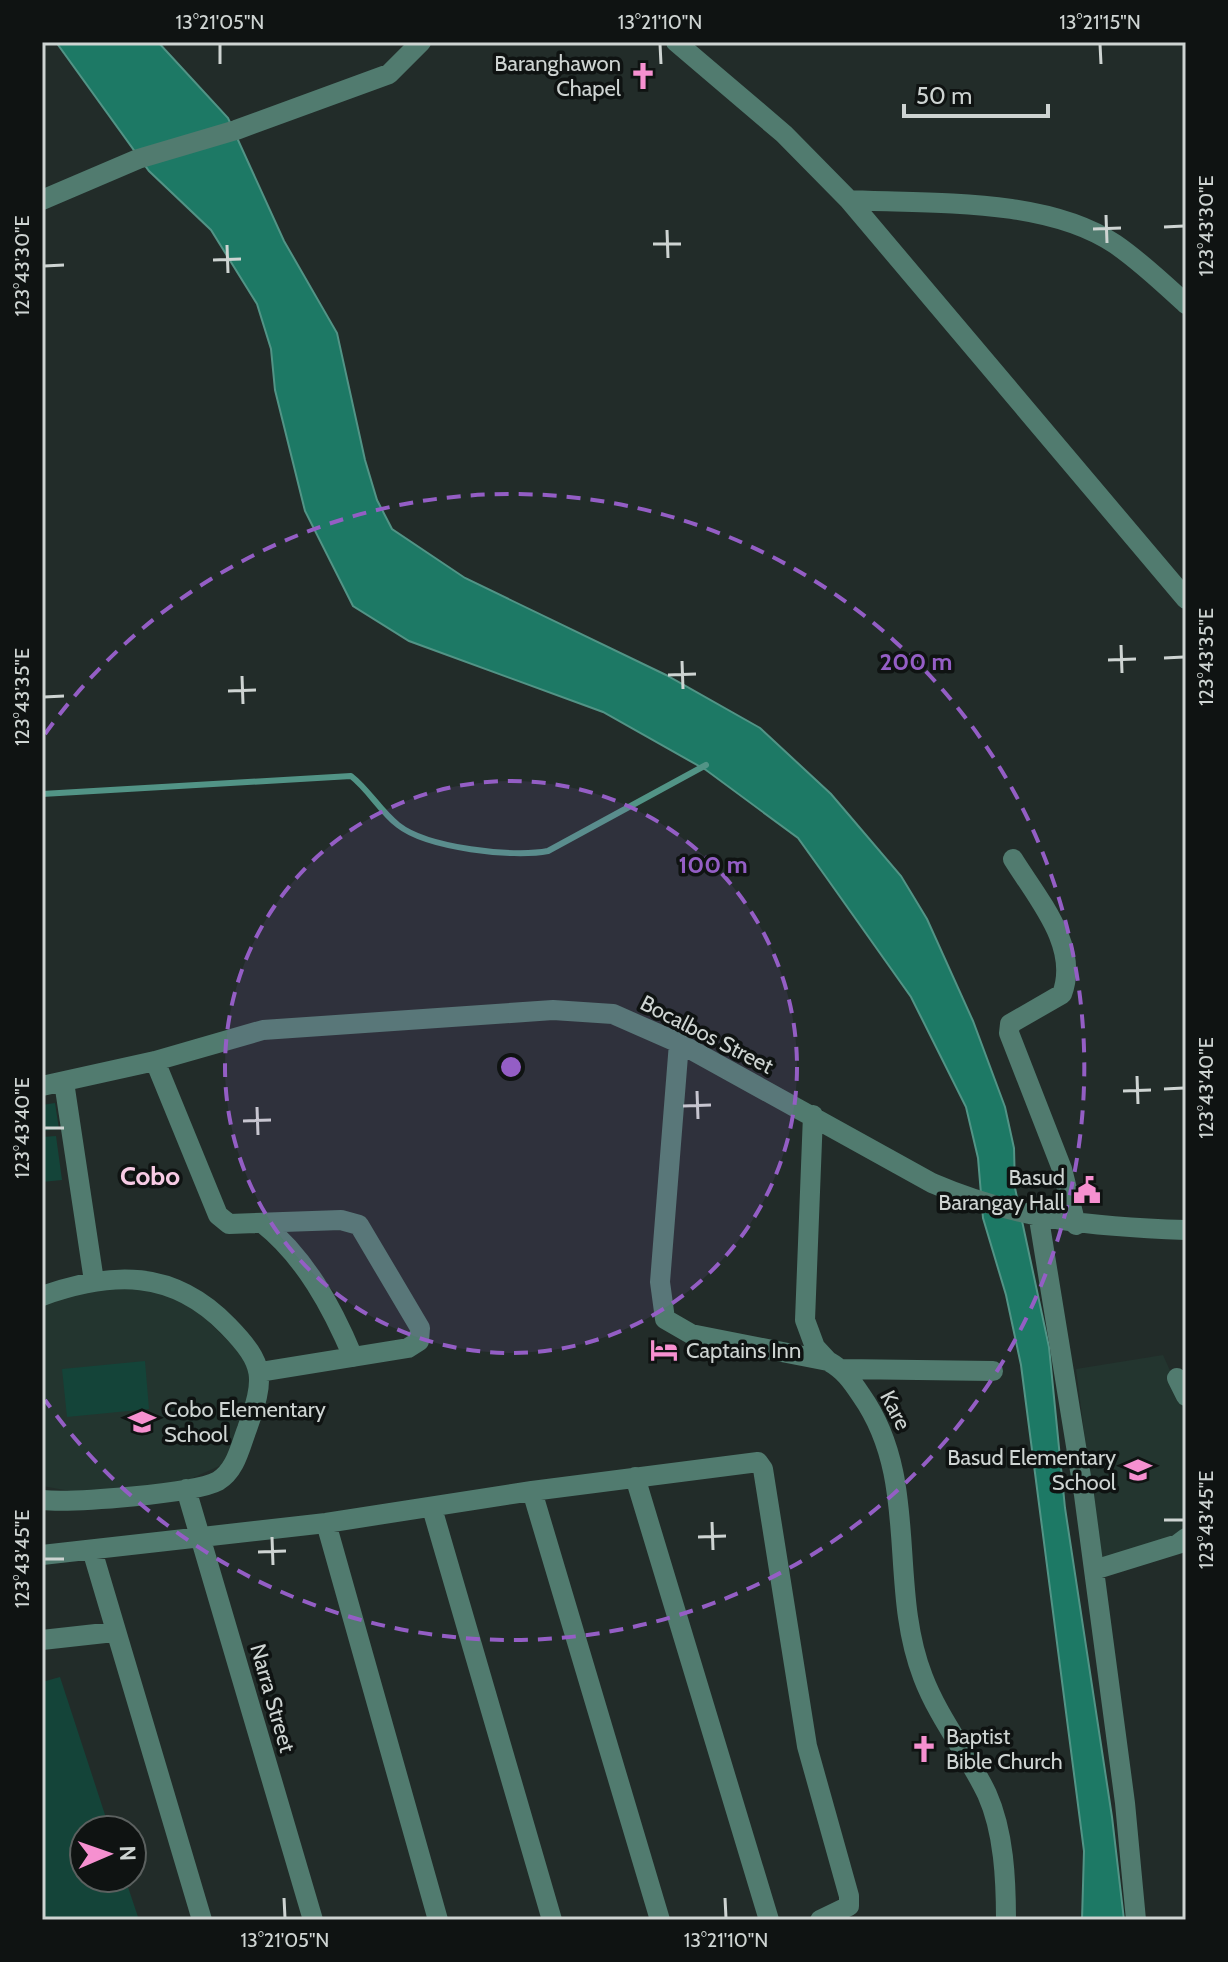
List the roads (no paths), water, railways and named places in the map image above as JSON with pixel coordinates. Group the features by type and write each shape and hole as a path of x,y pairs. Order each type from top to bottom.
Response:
{"street":[{"path":"42,200 138,159 236,130 389,74 421,42"},
{"path":"676,42 784,134 849,200 1186,599"},
{"path":"849,200 1015,209 1068,223 1113,243 1186,304"},
{"path":"1013,859 1052,921 1065,952 1068,977 1062,994 1016,1017 1010,1024 1009,1033 1062,1169 1076,1225"},
{"name":"Bocalbos Street","path":"42,1086 155,1061 263,1030 553,1010 613,1014 679,1043 932,1183 967,1198 1036,1218 1076,1225 1186,1230"},
{"path":"679,1043 660,1282 665,1319 691,1334 836,1365 993,1371"},
{"path":"155,1061 218,1215 229,1224 341,1220 359,1225 371,1240 420,1328 419,1341 408,1348 260,1372"},
{"path":"64,1082 94,1281"},
{"name":"Kare","path":"813,1115 805,1320 815,1347 836,1365 870,1408 887,1443 900,1497 908,1624 923,1676 951,1735 987,1795 1002,1849 1006,1920"},
{"path":"1036,1218 1061,1336 1125,1803 1136,1920"},
{"path":"262,1223 281,1238 314,1281 337,1319 353,1357"},
{"path":"42,1296 94,1281 150,1280 197,1298 243,1342 254,1355 260,1372 259,1394 234,1465 219,1480 186,1489 42,1500"},
{"path":"42,1555 326,1523 750,1460 758,1462 763,1469 807,1746 849,1896 849,1906 843,1911 820,1920"},
{"path":"635,1477 769,1920"},
{"name":"Narra Street","path":"186,1489 313,1920"},
{"path":"532,1491 660,1920"},
{"path":"432,1508 552,1920"},
{"path":"326,1523 438,1920"},
{"path":"1094,1570 1178,1544 1186,1538"},
{"path":"92,1550 202,1920"},
{"path":"42,1640 114,1632"}],"waterway":[{"path":"42,794 351,776 398,825 411,833 471,849 533,853 548,851 706,765"}],"place":[{"name":"Baranghawon Chapel","path":"643,76"},
{"name":"Basud Barangay Hall","path":"1087,1190"},
{"name":"Captains Inn","path":"664,1350"},
{"name":"Cobo Elementary School","path":"142,1422"},
{"name":"Basud Elementary School","path":"1138,1470"},
{"name":"Baptist Bible Church","path":"924,1749"}],"district":[{"name":"Cobo","path":"150,1176"}]}
